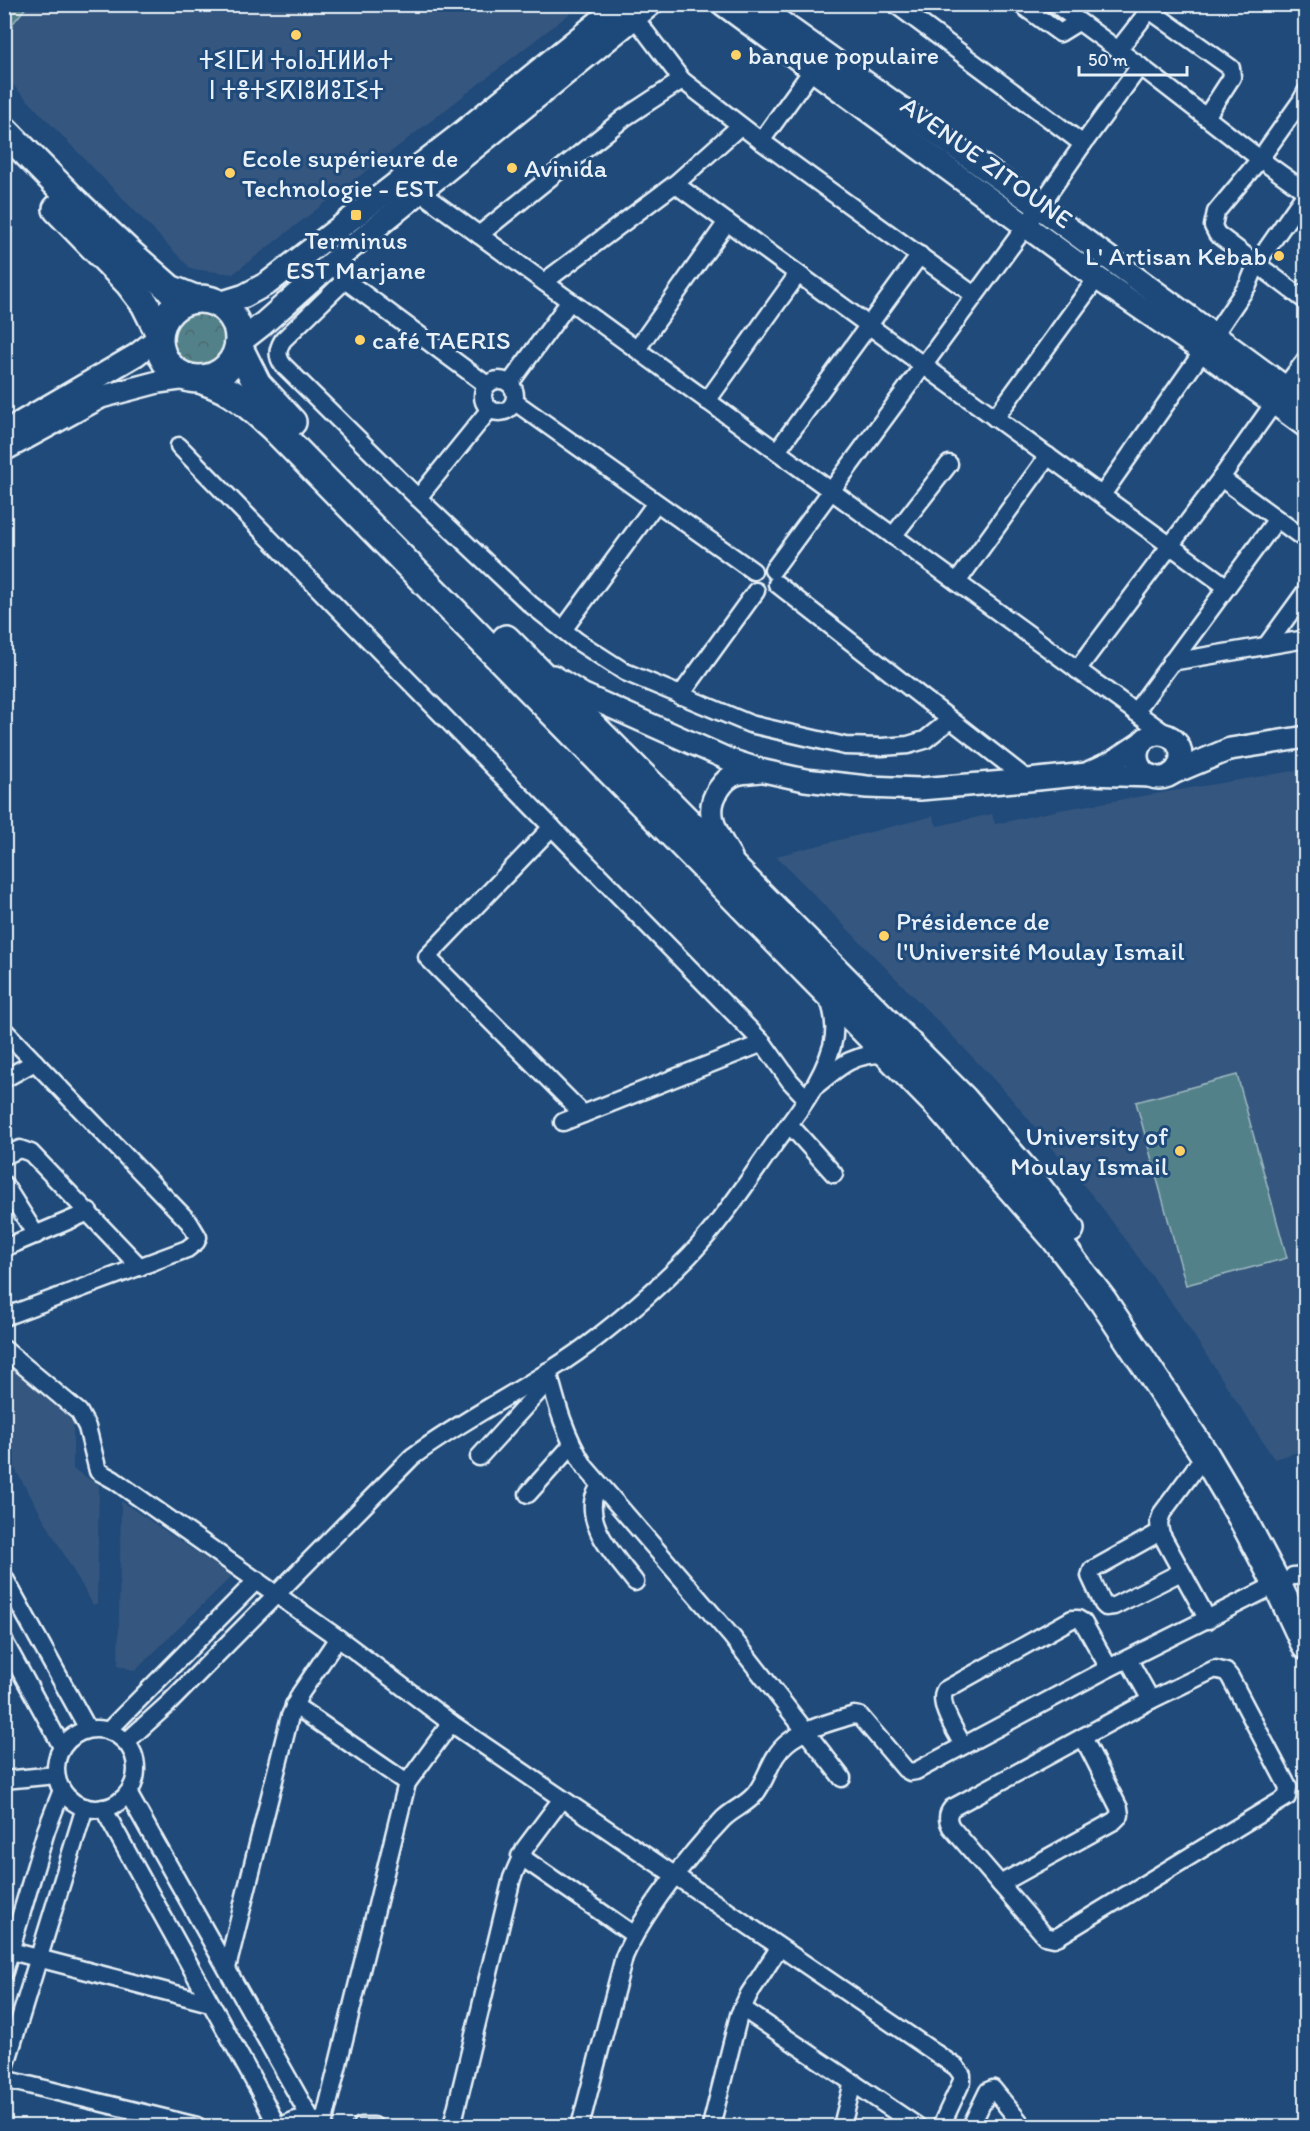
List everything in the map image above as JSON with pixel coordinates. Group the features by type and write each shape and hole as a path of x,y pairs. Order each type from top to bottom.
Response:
{"highway":[{"path":"4,130 75,202 170,289 206,301 235,320 239,331 239,345 235,359 217,376 196,379"},
{"path":"4,155 129,283 145,304 159,335"},
{"path":"206,301 182,302 163,320 159,335 160,351 166,363 175,372 225,387 274,428 940,1107 1054,1237 1103,1301 1205,1455 1241,1516 1292,1578 1305,1646"},
{"path":"239,345 257,384 270,399 963,1099 1029,1176 1119,1292 1195,1407 1218,1443 1305,1602"}],"main road":[{"name":"AVENUE ZITOUNE","path":"723,4 1097,278 1208,343"},
{"name":"AVENUE ZITOUNE","path":"755,4 1038,206 1208,343 1279,396 1305,426"},
{"path":"239,345 339,271 420,192 636,9"},
{"path":"206,301 244,296 268,283 458,136 636,9"},
{"name":"AVENUE ZITOUNE","path":"1279,396 1305,403"}],"street":[{"path":"895,4 1083,144"},
{"path":"1020,4 1060,33 1078,21"},
{"path":"1055,4 1305,192 1257,263 1248,285 1102,495"},
{"path":"1118,50 1148,6 1231,68 1232,77 1206,117"},
{"path":"636,9 682,80 740,126 974,295"},
{"path":"1028,780 950,720 775,577 770,567 760,566 753,571 750,579 750,584 756,591 766,594 771,592 775,577 832,491 1140,66"},
{"path":"761,141 813,69"},
{"path":"479,235 624,118 682,80"},
{"path":"1304,99 1260,159 1216,212 1213,226 1217,234 1305,301"},
{"path":"544,282 675,184 740,126"},
{"path":"675,184 1227,587"},
{"path":"420,192 1172,739 1179,747 1180,761 1173,773"},
{"path":"637,349 727,222"},
{"path":"777,452 920,255"},
{"path":"487,385 339,271 279,346 278,357 283,365 530,604 563,630 625,672 750,724 844,746 908,745 925,740 950,720"},
{"path":"707,401 798,274"},
{"path":"995,418 1097,278"},
{"path":"510,383 570,301"},
{"path":"4,432 136,355 159,335"},
{"path":"1077,670 1221,478 1305,359"},
{"path":"4,450 101,397 158,382 196,379"},
{"path":"502,379 510,383 514,388 514,402 510,408 497,412 490,409 483,398 487,385 494,380 502,379"},
{"path":"514,402 753,571"},
{"path":"418,498 490,409"},
{"path":"179,446 763,1043 790,1081 809,1094"},
{"path":"957,582 1048,456"},
{"path":"893,536 949,464"},
{"path":"1221,478 1305,540"},
{"path":"563,630 656,503"},
{"path":"1140,716 1171,662 1277,519"},
{"path":"680,696 756,591"},
{"path":"1266,646 1305,591"},
{"path":"1171,662 1305,639"},
{"path":"525,658 582,694 730,760 764,771 806,780 920,789 1086,774 1166,776 1230,749"},
{"path":"1140,716 1147,730 1138,749 1138,762 1152,776"},
{"path":"1086,774 1114,761 1154,735 1202,747 1230,749 1305,737"},
{"path":"743,875 718,836 712,819 711,806 716,792 735,774 764,771"},
{"path":"552,827 427,957 584,1114"},
{"path":"126,1742 168,1704 412,1457 433,1442 549,1375 598,1337 690,1255 809,1094 832,1046 836,1027 827,993"},
{"path":"4,1030 189,1222 198,1237 193,1246 4,1317"},
{"path":"563,1122 763,1043"},
{"path":"809,1094 849,1061 871,1054 887,1054"},
{"path":"4,1079 35,1062"},
{"path":"789,1124 834,1174"},
{"path":"4,1156 20,1149 31,1153 140,1267"},
{"path":"4,1184 36,1234"},
{"path":"4,1248 89,1212"},
{"path":"4,1349 80,1412 87,1427 98,1471 339,1638 451,1724 960,2071 962,2081 941,2127"},
{"path":"549,1375 571,1446 600,1485 732,1637 842,1778"},
{"path":"479,1457 549,1375"},
{"path":"528,1494 571,1446"},
{"path":"1205,1455 1162,1513 1159,1522 1160,1532 1208,1620"},
{"path":"600,1485 593,1502 594,1517 600,1533 635,1582"},
{"path":"1160,1532 1092,1570 1090,1576 1103,1604 1106,1607 1114,1606 1182,1572"},
{"path":"580,2127 624,1956 634,1935 675,1877 725,1816 756,1793 770,1764 788,1742 805,1732 854,1715 860,1716 905,1768 910,1772 916,1771 1109,1668 1292,1578"},
{"path":"109,1730 257,1581"},
{"path":"6,1584 88,1729"},
{"path":"963,1745 942,1700 945,1690 1072,1619 1083,1622 1109,1668"},
{"path":"227,1968 294,1705 339,1638"},
{"path":"4,1641 62,1747"},
{"path":"1128,1659 1151,1700"},
{"path":"1215,1669 1226,1672 1288,1787 1287,1797 1054,1938 1045,1936 951,1827 948,1820 950,1812 952,1808 1151,1700 1215,1669"},
{"path":"294,1705 407,1783"},
{"path":"320,2123 407,1783 451,1724"},
{"path":"4,1780 59,1783 74,1802 85,1807 103,1808 117,1803 128,1793 135,1781 137,1767 134,1754 126,1742 109,1730 88,1729 78,1733 62,1747 57,1761 59,1783 4,1972"},
{"path":"1000,1884 1114,1821 1120,1815 1119,1808 1083,1737"},
{"path":"128,1793 227,1968 320,2123"},
{"path":"452,2127 509,1889 520,1856 561,1800"},
{"path":"4,2071 85,1807"},
{"path":"103,1808 265,2101 277,2127"},
{"path":"520,1856 634,1935"},
{"path":"711,2127 742,2008 778,1948"},
{"path":"11,1951 210,2003"},
{"path":"742,2008 916,2127"},
{"path":"4,2079 197,2127"},
{"path":"842,2127 853,2082"},
{"path":"971,2127 988,2091 993,2089 1023,2127"},
{"path":"284,2127 296,2119 320,2123"},
{"path":"361,2127 374,2127"}],"shaded area":[{"name":"Ecole supérieure de Technologie - EST","path":"28,5 581,5 233,274 191,269 5,77 5,33"},
{"name":"University of Moulay Ismail","path":"1305,769 1305,1450 1274,1459 1181,1316 1100,1205 1009,1096 776,856 933,816 937,826 992,814 995,824 1059,810"},
{"path":"5,1360 73,1422 73,1469 99,1485 97,1603 93,1605 15,1469 5,1475"},
{"path":"121,1501 232,1576 135,1671 118,1665"}],"green space":[{"path":"4,5 28,5 5,33"},
{"path":"201,306 218,311 223,315 227,320 232,337 227,354 223,359 218,363 201,368 184,363 179,359 175,354 170,337 175,320 179,315 184,311"},
{"path":"1237,1075 1287,1258 1186,1285 1136,1102"}],"place":[{"name":"ⵜⵉⵏⵎⵍ ⵜⴰⵏⴰⴼⵍⵍⴰⵜ ⵏ ⵜⴻⵜⵉⴽⵏⵓⵍⵓⵊⵉⵜ","path":"296,35"},
{"name":"banque populaire","path":"736,55"},
{"name":"Avinida","path":"512,168"},
{"name":"Ecole supérieure de Technologie - EST","path":"230,173"},
{"name":"Terminus EST Marjane","path":"356,215"},
{"name":"L' Artisan Kebab","path":"1279,256"},
{"name":"café TAERIS","path":"360,340"},
{"name":"Présidence de l'Université Moulay Ismail","path":"884,936"},
{"name":"University of Moulay Ismail","path":"1180,1151"}]}
